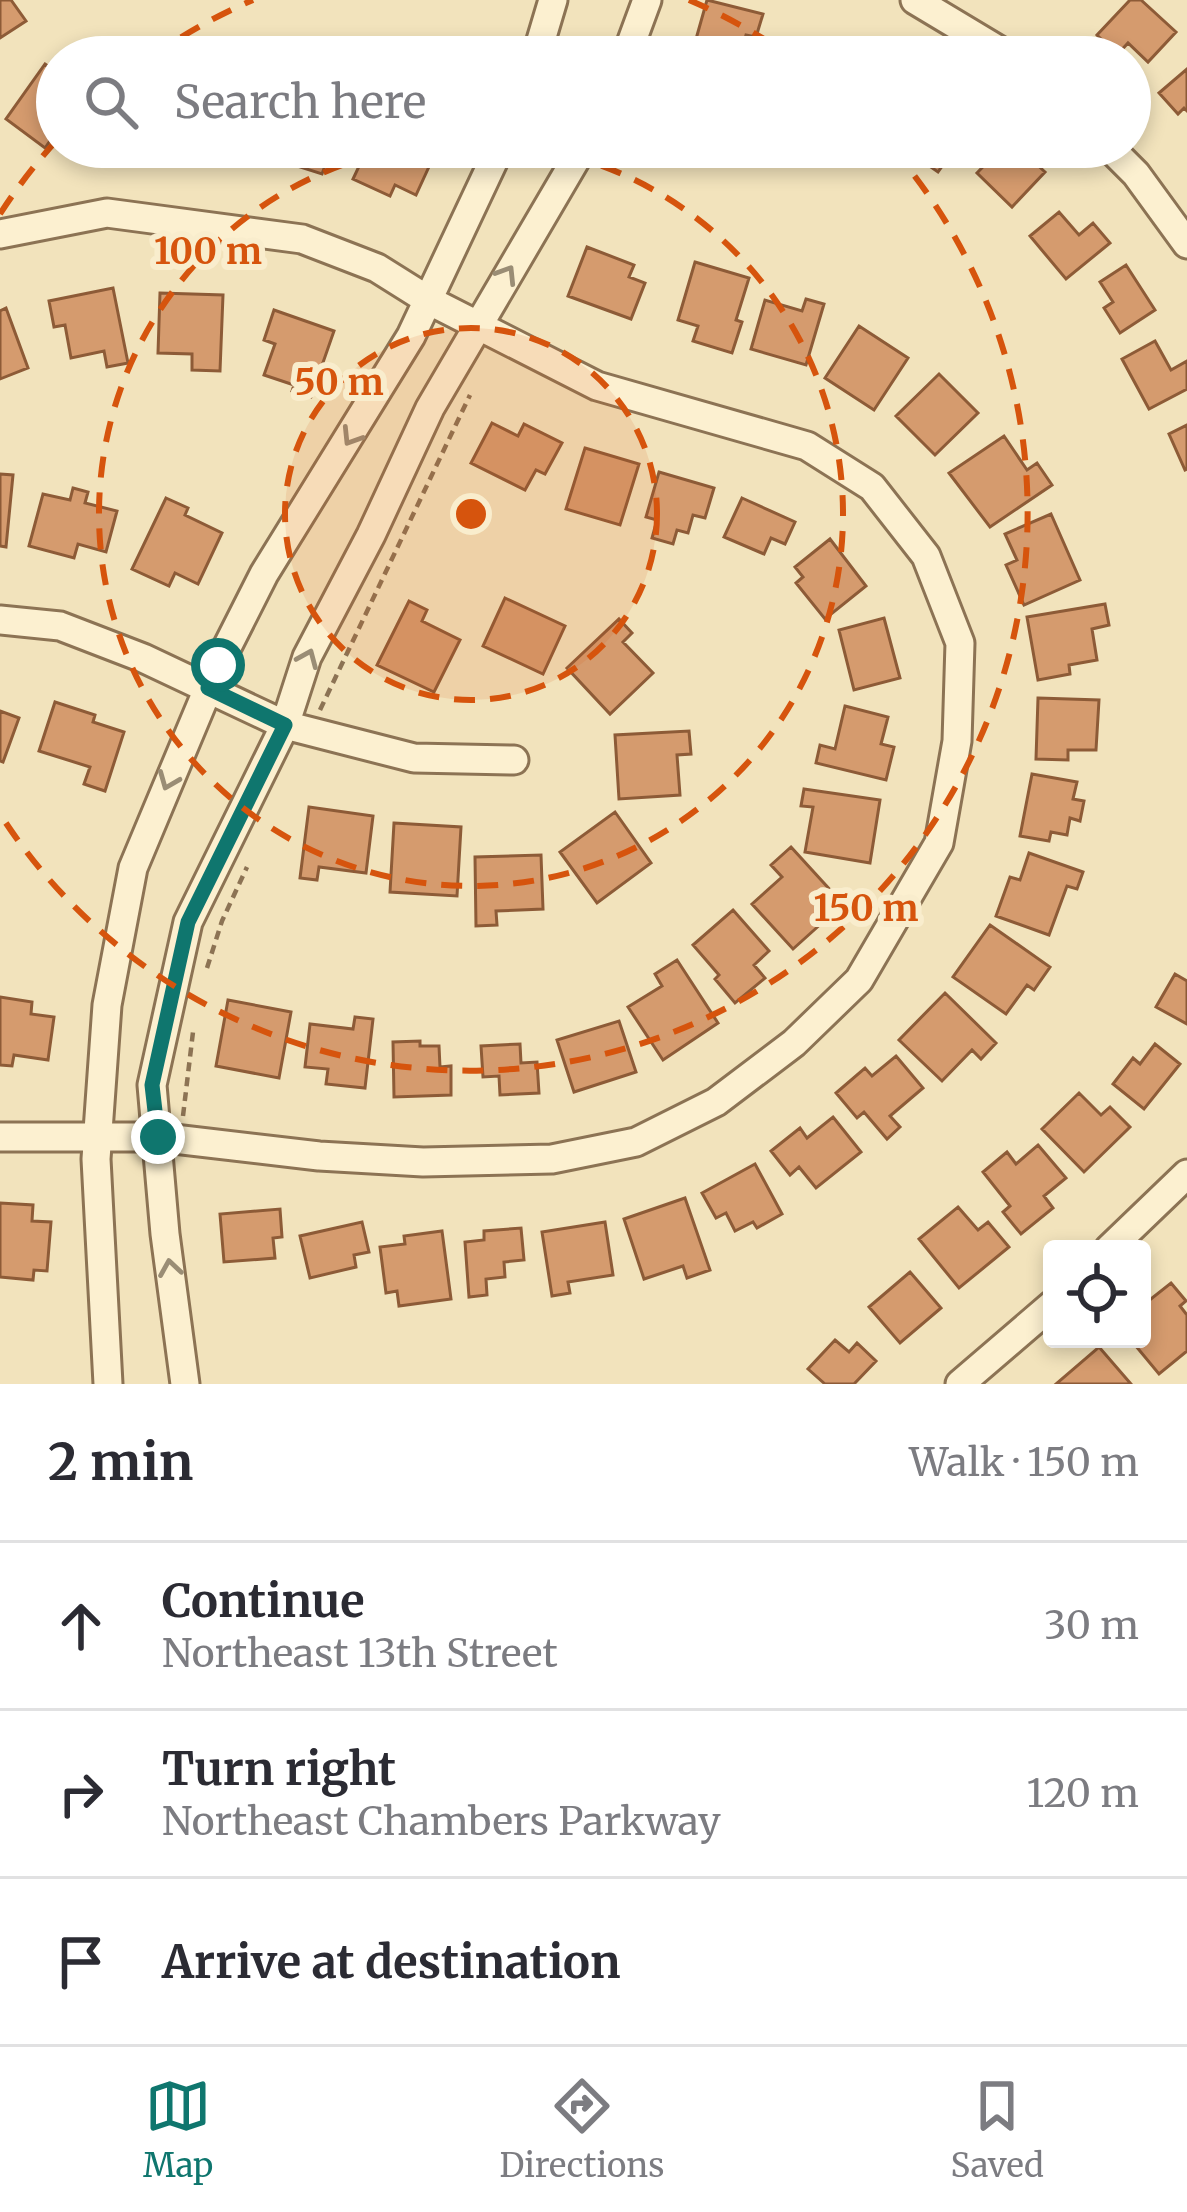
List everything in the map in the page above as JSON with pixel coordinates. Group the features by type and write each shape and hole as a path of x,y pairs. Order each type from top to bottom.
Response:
{"street":[{"path":"542,36 553,0"},
{"path":"634,36 647,0"},
{"path":"915,0 975,36"},
{"path":"108,1384 98,1137 106,1005 133,868 208,688 265,574 351,437 428,300 490,168"},
{"path":"185,1384 152,1085 188,922 285,725 307,657 430,408 571,168"},
{"path":"1130,168 1187,244"},
{"path":"0,234 106,212 302,239 377,268 428,300 597,386 807,446 872,487 926,556 959,644 957,741 939,843 859,980 794,1043 716,1102 636,1142 552,1159 423,1162 319,1156 158,1137 0,1137"},
{"path":"0,620 60,626 285,725 414,758 514,760"},
{"path":"1118,1240 1187,1174"},
{"path":"960,1384 1043,1313"}],"building":[{"path":"0,0 11,0 26,21 0,38"},
{"path":"707,0 763,14 756,36 697,36"},
{"path":"1130,0 1141,0 1176,32 1151,59 1151,36 1097,35"},
{"path":"1187,69 1187,111 1184,108 1178,114 1159,93"},
{"path":"36,77 36,141 6,119"},
{"path":"358,168 428,168 416,195 395,185 390,196 353,179"},
{"path":"982,168 1041,168 1045,172 1012,207 977,173"},
{"path":"1059,212 1079,235 1093,223 1110,243 1066,279 1030,236"},
{"path":"587,247 634,265 629,277 645,283 631,319 568,296"},
{"path":"695,262 749,278 732,353 693,341 698,326 678,320"},
{"path":"1126,265 1155,310 1120,333 1104,308 1113,302 1100,282"},
{"path":"113,288 128,363 107,367 104,351 71,358 65,325 54,327 49,301"},
{"path":"160,293 223,295 220,371 192,370 192,354 158,353"},
{"path":"806,299 824,304 806,365 751,349 765,300 802,311"},
{"path":"6,308 28,368 0,379 0,311"},
{"path":"274,310 334,331 311,397 292,391 294,385 264,375 275,344 264,340"},
{"path":"859,326 908,358 874,410 825,378"},
{"path":"1155,341 1171,370 1187,361 1187,389 1149,409 1122,359"},
{"path":"939,374 978,413 935,455 896,416"},
{"path":"492,423 518,436 524,424 562,443 545,474 536,470 525,490 471,463"},
{"path":"1187,425 1187,469 1185,470 1169,434"},
{"path":"1004,436 1027,470 1037,463 1052,485 990,527 949,473"},
{"path":"585,448 639,464 620,525 566,509"},
{"path":"659,472 714,488 705,518 693,515 688,533 677,530 673,544 652,538 657,520 646,517"},
{"path":"0,474 13,475 6,547 0,546"},
{"path":"73,488 88,492 85,503 117,511 106,552 78,544 74,558 29,546 43,494 70,500"},
{"path":"166,498 188,508 185,515 222,533 198,584 175,573 169,586 132,569"},
{"path":"742,498 795,522 785,544 771,538 764,554 724,537"},
{"path":"1051,514 1080,580 1024,605 1006,565 1017,560 1005,534"},
{"path":"830,539 866,586 825,619 796,583 803,577 795,567"},
{"path":"505,598 565,626 543,674 483,646"},
{"path":"409,601 427,610 422,621 460,640 434,692 377,665"},
{"path":"1105,604 1109,625 1092,629 1097,660 1069,665 1070,674 1038,680 1027,617"},
{"path":"884,618 900,678 854,690 839,630"},
{"path":"619,619 632,633 623,642 653,673 610,714 567,668"},
{"path":"1038,698 1099,700 1096,750 1068,750 1068,760 1036,759"},
{"path":"55,702 95,715 93,722 124,732 105,791 84,784 90,767 39,751"},
{"path":"845,706 888,717 881,744 894,747 886,780 816,763 820,745 835,749"},
{"path":"0,711 19,718 3,762 0,761"},
{"path":"689,731 691,754 677,755 680,795 619,799 615,735"},
{"path":"1032,774 1077,782 1073,799 1084,801 1080,821 1070,818 1067,835 1051,832 1049,841 1020,836"},
{"path":"804,789 880,800 870,863 805,852 813,807 801,806"},
{"path":"309,807 373,816 366,873 319,867 317,880 300,878"},
{"path":"615,812 651,863 597,903 560,852"},
{"path":"394,823 461,827 457,896 390,892"},
{"path":"791,847 843,904 793,949 752,904 782,877 771,865"},
{"path":"1029,853 1083,872 1077,889 1067,886 1049,935 996,916 1010,877 1020,880"},
{"path":"541,855 543,909 496,911 497,925 476,926 475,857"},
{"path":"733,910 769,951 754,965 765,978 735,1003 693,945"},
{"path":"990,925 1050,967 1034,990 1027,985 1006,1014 953,977"},
{"path":"677,960 718,1023 663,1060 628,1007 662,986 655,974"},
{"path":"1175,974 1187,981 1187,1024 1156,1007"},
{"path":"945,993 996,1043 981,1059 972,1050 942,1081 899,1040"},
{"path":"0,997 32,1002 31,1014 54,1017 48,1060 14,1055 12,1066 0,1065"},
{"path":"228,1000 291,1012 279,1078 216,1066"},
{"path":"355,1017 373,1019 365,1088 326,1084 328,1069 305,1067 310,1024 353,1029"},
{"path":"619,1021 636,1072 574,1092 557,1040"},
{"path":"420,1041 420,1046 439,1046 440,1067 451,1066 451,1095 394,1097 393,1042"},
{"path":"520,1044 521,1063 537,1062 539,1093 500,1095 499,1076 483,1077 481,1046"},
{"path":"1155,1044 1180,1064 1144,1109 1113,1084 1133,1058 1140,1064"},
{"path":"896,1056 923,1088 890,1116 900,1127 887,1139 864,1112 857,1118 836,1093 865,1068 872,1076"},
{"path":"1079,1093 1101,1115 1110,1107 1130,1127 1084,1172 1042,1129"},
{"path":"833,1117 861,1152 816,1188 799,1167 790,1175 771,1151 800,1128 807,1138"},
{"path":"1038,1145 1066,1178 1044,1196 1053,1208 1021,1234 1003,1212 1010,1206 983,1172 1007,1152 1016,1164"},
{"path":"755,1164 782,1214 757,1228 753,1222 735,1231 726,1213 716,1218 702,1193"},
{"path":"685,1198 710,1270 687,1278 683,1266 644,1279 624,1219"},
{"path":"0,1203 33,1205 32,1221 51,1222 47,1271 34,1270 33,1280 0,1277"},
{"path":"958,1207 978,1230 988,1222 1009,1247 959,1288 919,1239"},
{"path":"280,1209 282,1237 273,1238 275,1258 224,1262 220,1214"},
{"path":"362,1222 369,1252 354,1255 356,1267 310,1278 300,1236"},
{"path":"605,1222 613,1275 568,1282 570,1293 552,1296 542,1232"},
{"path":"521,1228 524,1260 504,1262 505,1277 486,1279 487,1295 469,1297 465,1242 484,1240 484,1231"},
{"path":"442,1231 451,1299 399,1306 397,1291 386,1293 380,1247 405,1244 404,1236"},
{"path":"910,1272 941,1308 900,1343 869,1307"},
{"path":"1171,1283 1186,1301 1180,1306 1187,1315 1187,1351 1159,1374 1137,1348 1151,1348 1151,1299"},
{"path":"835,1340 849,1352 857,1343 876,1361 854,1384 825,1384 808,1369"},
{"path":"1100,1348 1131,1384 1056,1384"}],"route":[{"path":"158,1137 152,1085 188,922 285,725 208,688 218,665"}]}
